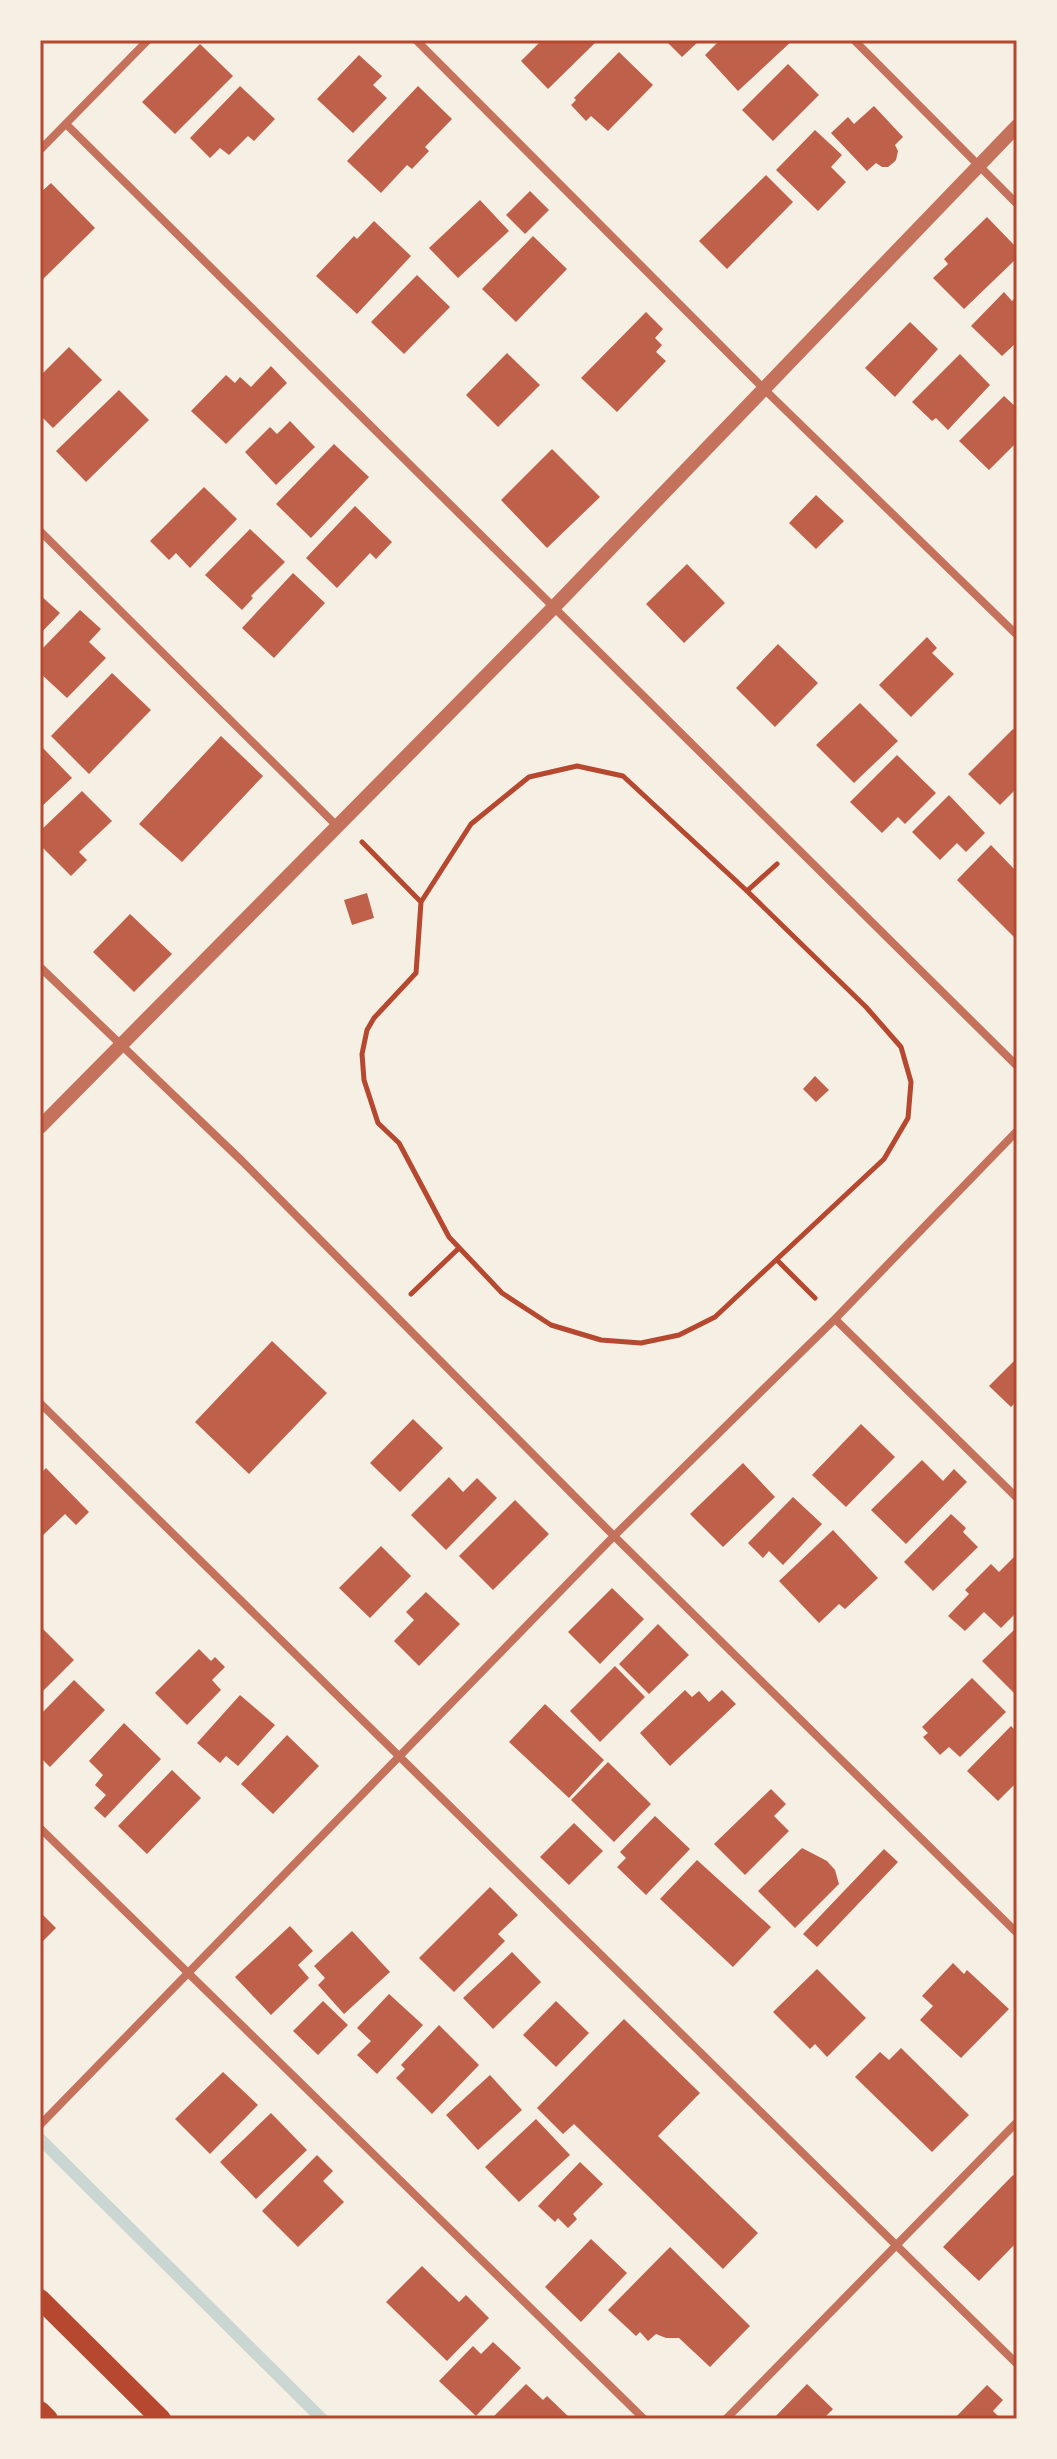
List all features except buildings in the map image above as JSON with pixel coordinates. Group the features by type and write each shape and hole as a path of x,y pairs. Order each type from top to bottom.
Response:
{"main road":[{"path":"40,2299 161,2419"},
{"path":"40,2411 48,2419"}],"street":[{"path":"40,150 148,40"},
{"path":"416,40 765,390 1017,635"},
{"path":"854,40 1017,204"},
{"path":"66,124 1017,1066"},
{"path":"40,1127 554,607 1017,126"},
{"path":"40,531 337,826"},
{"path":"40,967 242,1161 614,1536 1017,1933"},
{"path":"40,2125 614,1536 835,1319 1017,1131"},
{"path":"835,1319 1017,1498"},
{"path":"40,1403 1017,2364"},
{"path":"40,1828 644,2419"},
{"path":"726,2419 1017,2122"}],"path":[{"path":"577,766 623,776 747,891 866,1007 901,1047 911,1082 908,1118 884,1159 715,1317 679,1335 641,1343 601,1340 551,1325 502,1293 449,1237 399,1143 378,1123 364,1080 362,1054 367,1030 374,1018 416,973 421,902 471,824 529,777 577,766"},
{"path":"361,841 421,902"},
{"path":"747,891 777,864"},
{"path":"409,1296 459,1248"},
{"path":"777,1260 815,1298"}],"waterway":[{"path":"40,2139 322,2419"}]}
